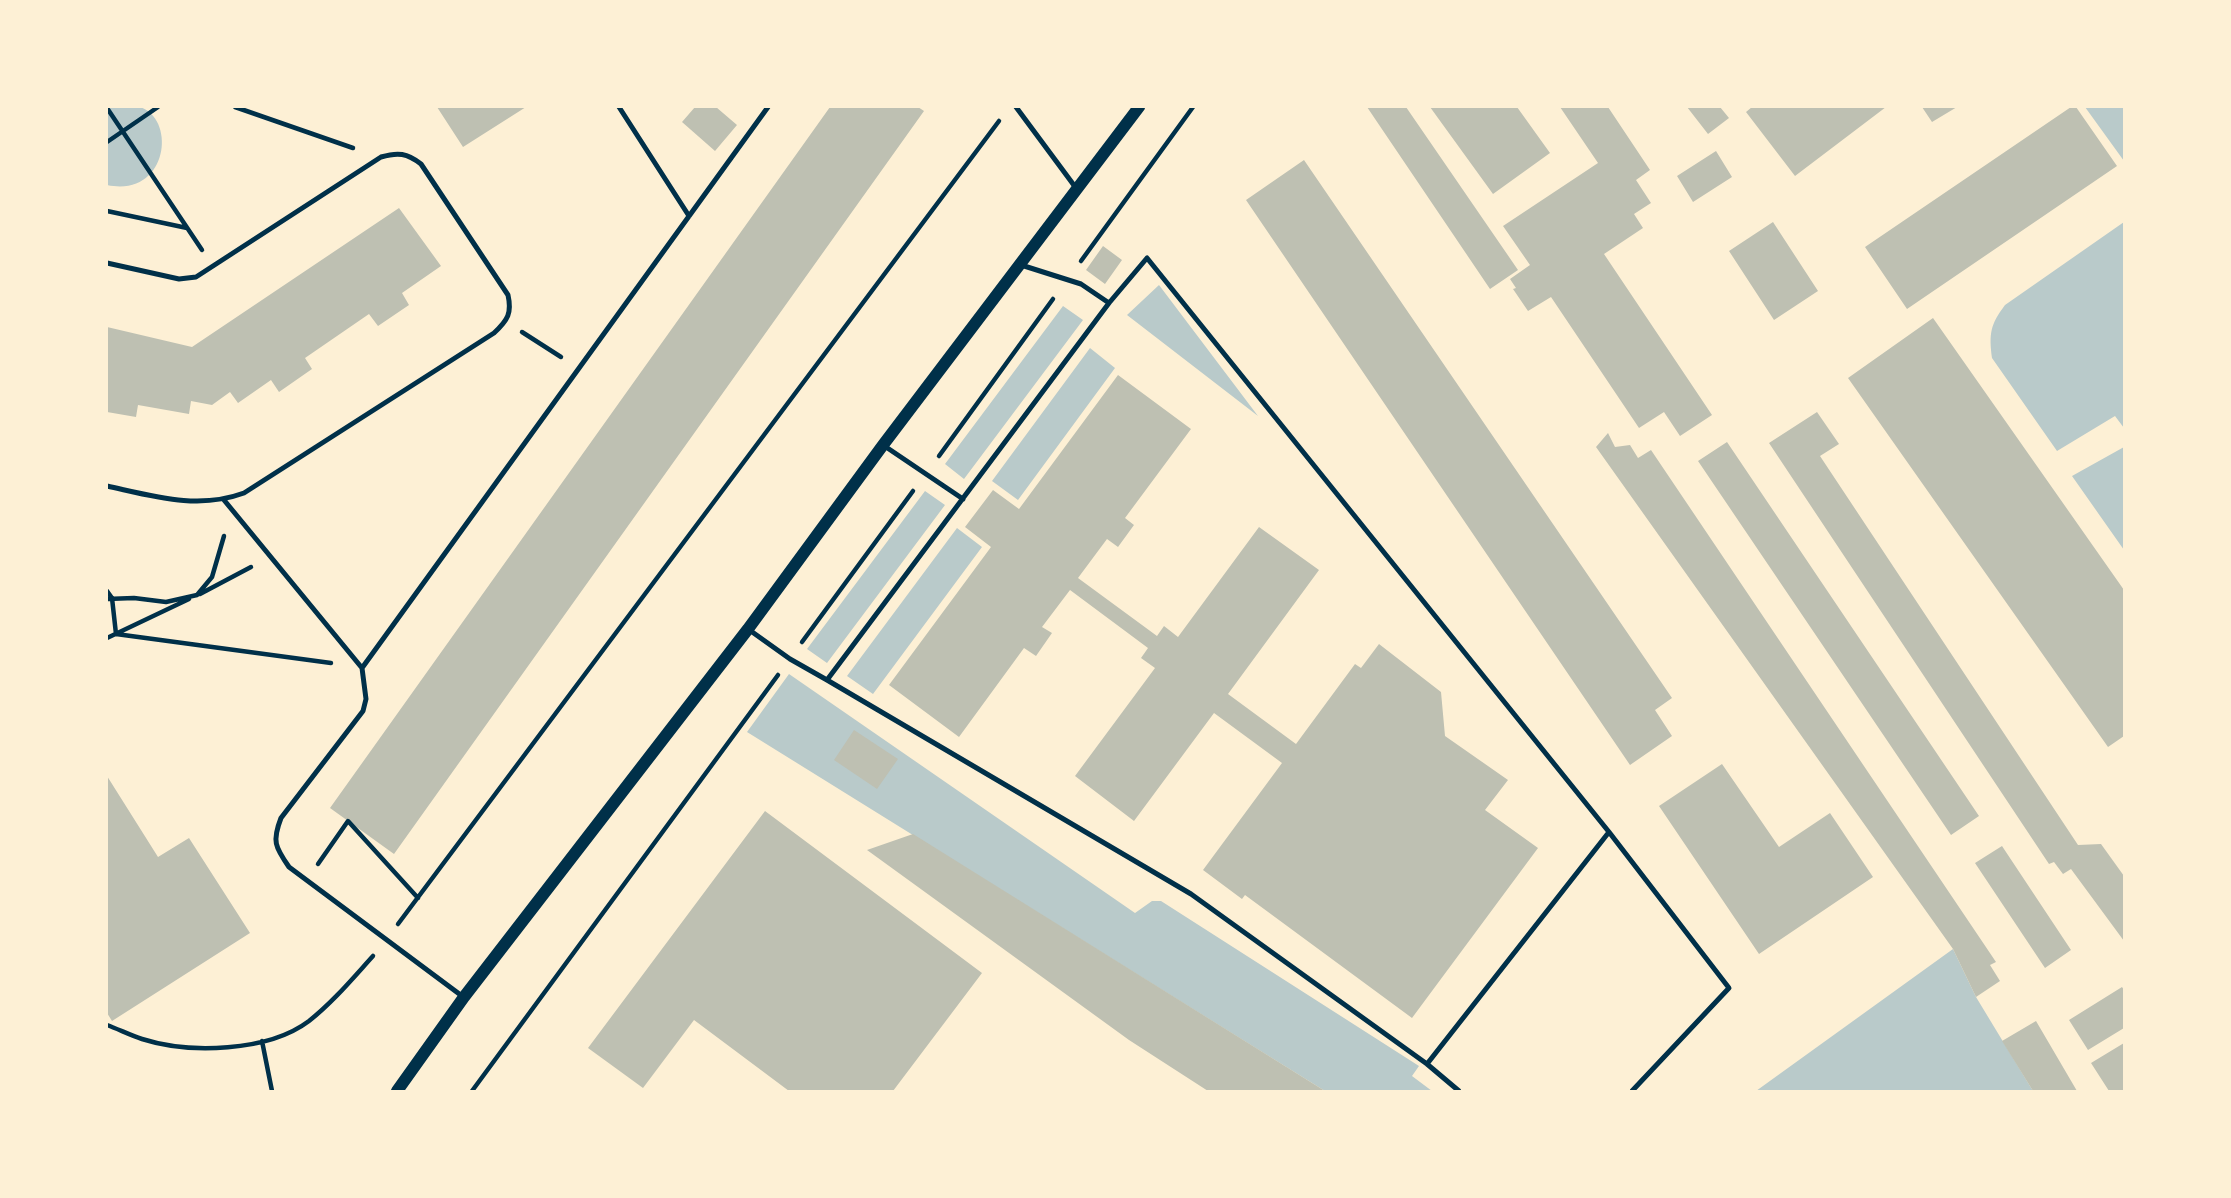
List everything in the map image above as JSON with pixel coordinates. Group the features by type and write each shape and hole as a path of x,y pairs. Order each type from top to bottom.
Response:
{"street":[{"path":"397,1091 464,998 748,629 883,445 1139,107"}],"lane":[{"path":"619,107 689,216"},
{"path":"362,668 768,107"},
{"path":"1016,107 1078,190"},
{"path":"107,263 179,279 196,277 381,157 394,153 410,155 421,164 508,295 511,309 507,321 494,333 244,493 224,500 176,501 107,486"},
{"path":"827,680 1110,303 1147,258 1609,832 1729,988 1632,1091"},
{"path":"1021,265 1081,284 1110,303"},
{"path":"883,445 963,499"},
{"path":"224,500 362,668 366,698 363,711 281,818 275,835 279,853 289,867 464,998"},
{"path":"748,629 790,659 1191,894 1427,1064 1459,1091"},
{"path":"1427,1064 1609,832"}],"path":[{"path":"107,142 158,107"},
{"path":"235,107 381,157"},
{"path":"472,1091 1193,107"},
{"path":"107,108 212,266"},
{"path":"107,1025 143,1040 184,1046 229,1047 262,1041 307,1022 339,993 386,941 1002,117"},
{"path":"107,211 187,228"},
{"path":"507,321 578,368"},
{"path":"109,598 166,602 197,595 212,577 224,540 224,500"},
{"path":"107,638 271,556"},
{"path":"107,591 116,634"},
{"path":"116,634 362,668"},
{"path":"307,881 348,821 418,898"},
{"path":"262,1041 272,1091"}],"shaded area":[{"path":"107,107 140,107 152,114 159,126 162,140 154,169 143,180 127,186 107,185"},
{"path":"2085,107 2124,107 2124,161"},
{"path":"2124,222 2124,428 2115,416 2057,451 1992,358 1992,330 2005,305"},
{"path":"1159,285 1258,416 1127,315"},
{"path":"1063,306 1083,320 964,479 945,464"},
{"path":"1090,348 1115,368 1018,500 992,481"},
{"path":"2124,447 2124,550 2072,476"},
{"path":"925,491 945,505 827,663 807,649"},
{"path":"957,528 982,547 873,694 847,676"},
{"path":"789,674 1135,913 1152,901 1161,901 1419,1066 1412,1076 1432,1091 1325,1091 747,732"},
{"path":"1953,949 1976,997 2033,1091 1756,1091"}],"building":[{"path":"437,107 526,107 463,147"},
{"path":"695,107 716,107 737,125 715,151 682,122"},
{"path":"830,107 918,107 924,111 394,854 330,808"},
{"path":"1367,107 1406,107 1518,270 1490,289"},
{"path":"1430,107 1517,107 1550,153 1493,194"},
{"path":"1560,107 1608,107 1650,170 1636,180 1651,203 1634,214 1643,228 1604,254 1712,415 1680,436 1664,412 1639,428 1551,297 1528,311 1513,289 1516,288 1510,279 1530,265 1503,226 1598,163"},
{"path":"1687,107 1720,107 1729,118 1708,134"},
{"path":"1752,107 1886,107 1795,176 1746,112"},
{"path":"1922,107 1957,107 1932,122"},
{"path":"2071,107 2076,107 2117,166 1907,309 1865,247"},
{"path":"1716,151 1732,177 1693,202 1677,176"},
{"path":"1304,160 1672,698 1655,710 1672,736 1630,765 1246,200"},
{"path":"399,208 441,266 402,293 409,305 378,326 369,314 305,358 312,369 279,392 271,380 238,403 230,392 212,405 191,401 189,414 138,405 136,417 107,412 107,327 192,347"},
{"path":"1773,222 1818,291 1774,320 1729,251"},
{"path":"1103,246 1122,260 1105,284 1086,270"},
{"path":"1933,318 2124,590 2124,736 2108,747 1848,378"},
{"path":"1118,375 1191,429 1125,518 1134,525 1118,547 1107,539 1078,578 1157,636 1164,626 1178,637 1259,527 1319,570 1228,694 1296,744 1355,664 1361,668 1379,644 1441,692 1445,736 1508,780 1485,810 1538,848 1412,1018 1245,895 1242,899 1203,870 1282,763 1214,713 1134,821 1075,776 1155,668 1141,658 1148,648 1070,590 1042,627 1052,633 1036,656 1024,648 959,737 889,685 991,547 965,527 993,490 1019,509"},
{"path":"1817,412 1839,444 1820,456 2078,845 2101,844 2124,876 2124,941 2071,869 2063,874 2054,862 2049,864 1769,443"},
{"path":"1608,433 1615,447 1630,445 1638,458 1651,450 1996,962 1990,965 2000,981 1976,997 1953,949 1596,447"},
{"path":"1727,442 1979,816 1951,835 1698,461"},
{"path":"854,730 898,759 877,789 834,760"},
{"path":"1722,764 1779,847 1830,813 1873,877 1759,954 1659,806"},
{"path":"107,776 158,857 189,838 250,933 112,1021 107,1013"},
{"path":"765,811 982,973 893,1091 789,1091 694,1020 643,1088 588,1048"},
{"path":"913,834 1325,1091 1208,1091 1129,1040 867,850"},
{"path":"2002,846 2071,950 2045,968 1975,863"},
{"path":"2122,987 2124,1028 2088,1050 2069,1020"},
{"path":"2036,1021 2077,1091 2033,1091 2002,1041"},
{"path":"2124,1043 2124,1091 2109,1091 2091,1063"}]}
